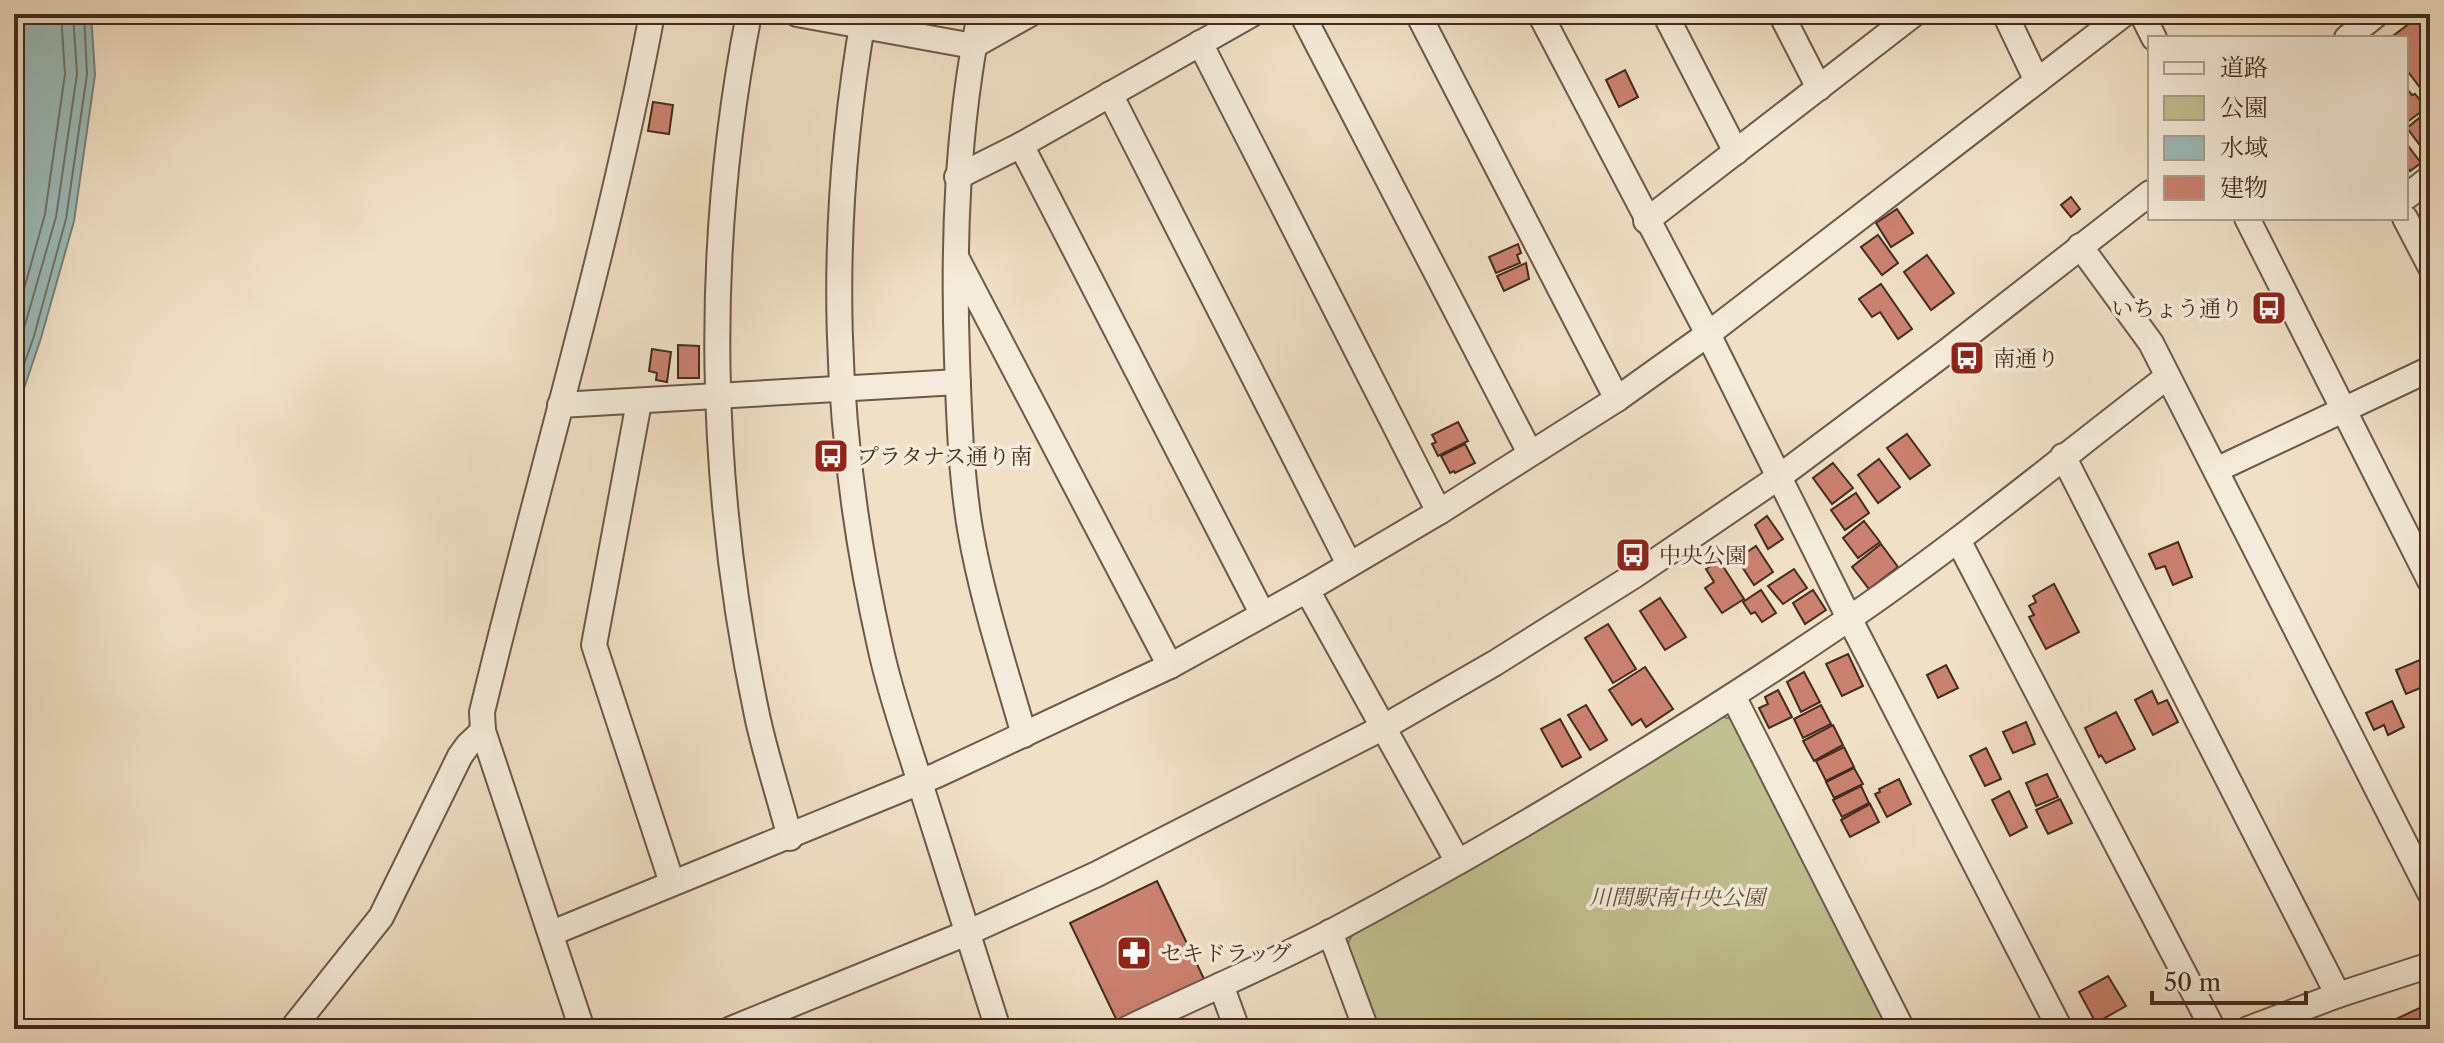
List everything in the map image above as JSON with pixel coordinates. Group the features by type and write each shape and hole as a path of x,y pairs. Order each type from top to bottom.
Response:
{"street":[{"path":"582,1029 483,731 482,712 629,135 652,14"},
{"path":"749,14 738,69 721,204 716,302 718,396 724,506 738,610 759,724 790,838"},
{"path":"797,14 863,20 973,46 1030,14"},
{"path":"980,14 973,46 957,177 955,255 962,455 970,530 994,631 1024,735"},
{"path":"957,177 1021,145 1252,14"},
{"path":"1302,14 1530,453"},
{"path":"1418,14 1617,399"},
{"path":"1540,14 1708,334 1849,618 2060,1029"},
{"path":"1665,14 1736,152"},
{"path":"1781,14 1819,88"},
{"path":"2005,14 2037,81"},
{"path":"552,933 920,783 1170,666 1307,590 1439,512 1617,399 1708,334 2124,14"},
{"path":"2142,14 2153,36"},
{"path":"2350,36 2377,14"},
{"path":"1646,221 1819,88 1904,17"},
{"path":"863,20 846,150 838,282 840,388 852,496 868,593 898,716 998,1029"},
{"path":"1200,43 1439,512"},
{"path":"1110,94 1349,564"},
{"path":"1021,145 1262,613"},
{"path":"2408,195 2430,178"},
{"path":"731,1029 967,933 1180,833 1384,727 1495,663 1623,583 1779,477 2148,195"},
{"path":"2248,220 2430,581"},
{"path":"2406,220 2430,266"},
{"path":"2080,246 2151,343 2430,893"},
{"path":"955,255 1170,666"},
{"path":"2216,470 2430,369"},
{"path":"1139,1026 1330,932 1458,862 1733,696 1958,540 2167,377"},
{"path":"560,405 958,382"},
{"path":"639,402 594,645 672,883"},
{"path":"2063,456 2338,995"},
{"path":"1958,540 2213,1029"},
{"path":"1307,590 1458,862"},
{"path":"1733,696 1902,1029"},
{"path":"292,1029 381,917 460,756 483,731"},
{"path":"1330,932 1366,1029"},
{"path":"2248,1029 2430,965"},
{"path":"1221,985 1237,1029"}],"green space":[{"name":"川間駅南中央公園","path":"1720,716 1735,720 1891,1029 1374,1029 1345,949 1354,931"}],"water":[{"path":"14,14 91,14 95,75 74,221 41,338 14,418"}],"building":[{"path":"2422,14 2430,14 2430,101 2408,72 2408,36 2393,36"},
{"path":"1625,70 1638,97 1619,107 1606,80"},
{"path":"2408,90 2415,94 2426,108 2408,122"},
{"path":"653,102 673,105 669,134 648,131"},
{"path":"2424,114 2430,122 2430,150 2423,141 2419,144 2408,127"},
{"path":"2408,146 2421,163 2410,171 2408,168"},
{"path":"2071,197 2080,209 2071,217 2061,205"},
{"path":"1897,209 1913,233 1891,247 1876,223"},
{"path":"1878,235 1898,263 1882,275 1861,247"},
{"path":"1518,244 1520,263 1496,273 1489,257"},
{"path":"1927,255 1954,293 1931,310 1904,272"},
{"path":"1526,263 1529,279 1504,291 1497,276"},
{"path":"1881,284 1912,329 1898,339 1880,312 1872,317 1859,299"},
{"path":"678,345 699,346 699,378 678,378"},
{"path":"652,349 671,352 667,382 656,380 657,373 649,371"},
{"path":"1458,422 1468,441 1438,456 1432,444 1436,442 1432,435"},
{"path":"1907,434 1930,465 1910,479 1887,448"},
{"path":"1465,444 1475,463 1450,473 1441,456"},
{"path":"1879,459 1900,487 1878,503 1858,475"},
{"path":"1833,463 1853,488 1832,504 1813,478"},
{"path":"1856,493 1869,513 1845,530 1831,510"},
{"path":"1767,516 1783,539 1768,549 1755,525"},
{"path":"1864,521 1880,542 1858,558 1843,538"},
{"path":"2178,542 2192,577 2173,585 2165,566 2156,569 2149,554"},
{"path":"1881,544 1898,567 1869,589 1852,567"},
{"path":"1756,546 1773,572 1754,585 1737,559"},
{"path":"1719,560 1744,599 1722,613 1705,588 1714,582 1706,569"},
{"path":"1794,569 1807,588 1783,604 1768,586"},
{"path":"2054,584 2079,632 2046,649 2029,617 2034,615 2029,606 2036,602 2033,596"},
{"path":"1761,590 1776,613 1762,622 1755,612 1751,614 1743,602"},
{"path":"1813,590 1826,610 1805,624 1793,603"},
{"path":"1660,598 1686,637 1665,650 1640,611"},
{"path":"1608,624 1636,669 1613,683 1585,638"},
{"path":"1848,654 1863,686 1842,696 1826,664"},
{"path":"2427,657 2430,684 2406,694 2396,670"},
{"path":"1946,665 1958,688 1938,698 1927,675"},
{"path":"1645,667 1673,709 1646,727 1641,719 1632,725 1609,690"},
{"path":"1804,672 1820,702 1801,712 1787,682"},
{"path":"1778,690 1792,717 1769,728 1759,708 1768,704 1765,697"},
{"path":"2152,691 2158,704 2167,700 2178,722 2153,735 2135,700"},
{"path":"2392,701 2404,727 2388,735 2384,725 2374,730 2366,713"},
{"path":"1586,705 1607,740 1590,750 1568,715"},
{"path":"1821,705 1831,724 1803,738 1794,719"},
{"path":"2116,712 2135,749 2106,763 2101,755 2099,757 2085,728"},
{"path":"1560,719 1581,757 1562,767 1541,729"},
{"path":"2026,722 2035,744 2013,753 2003,732"},
{"path":"1833,725 1843,745 1814,761 1803,741"},
{"path":"1844,747 1854,767 1826,781 1816,761"},
{"path":"1986,748 2001,779 1985,786 1970,756"},
{"path":"1854,768 1863,784 1834,798 1826,782"},
{"path":"2047,774 2058,797 2036,806 2026,783"},
{"path":"1899,779 1911,804 1887,817 1875,794"},
{"path":"1861,786 1869,803 1842,817 1833,800"},
{"path":"2009,791 2027,827 2010,836 1992,800"},
{"path":"2060,799 2072,823 2048,834 2036,810"},
{"path":"1870,804 1879,822 1850,837 1841,820"},
{"path":"1157,881 1206,983 1119,1025 1070,923"},
{"path":"2108,976 2126,1006 2096,1023 2079,992"},
{"path":"2430,1003 2430,1029 2375,1029"}],"place":[{"name":"いちょう通り","path":"2269,308"},
{"name":"南通り","path":"1967,358"},
{"name":"プラタナス通り南","path":"831,456"},
{"name":"中央公園","path":"1633,555"},
{"name":"セキドラッグ","path":"1134,953"}]}
